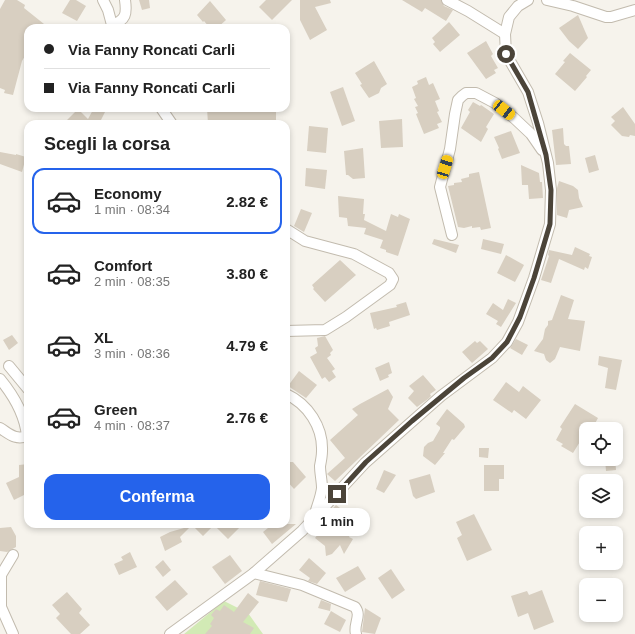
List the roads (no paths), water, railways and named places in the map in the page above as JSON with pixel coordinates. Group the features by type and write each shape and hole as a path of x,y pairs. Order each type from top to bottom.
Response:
{"street":[{"path":"103,0 108,10 112,24"},
{"path":"115,24 120,22 124,18 126,13 125,0"},
{"path":"447,0 505,34"},
{"path":"170,634 254,573 302,531 366,462 440,396 492,358 507,342 520,317 534,278 550,224 551,190 546,155 528,92 506,54 505,34 509,17 518,6 528,0"},
{"path":"547,0 606,17 635,10"},
{"path":"452,235 440,187 450,149 458,100 462,96 466,93 476,93 495,103 531,134 546,155"},
{"path":"290,232 305,241 354,254 390,273 393,279 390,285 346,317 325,330 290,331"},
{"path":"9,366 24,384"},
{"path":"0,380 19,407 24,422"},
{"path":"290,396 298,401 311,414 318,426 321,439 322,451 320,468 322,488 313,520"},
{"path":"0,428 15,437 24,437"},
{"path":"13,555 1,575 1,607 13,634"},
{"path":"254,573 302,586 355,607 359,615 355,630 356,634"}]}
